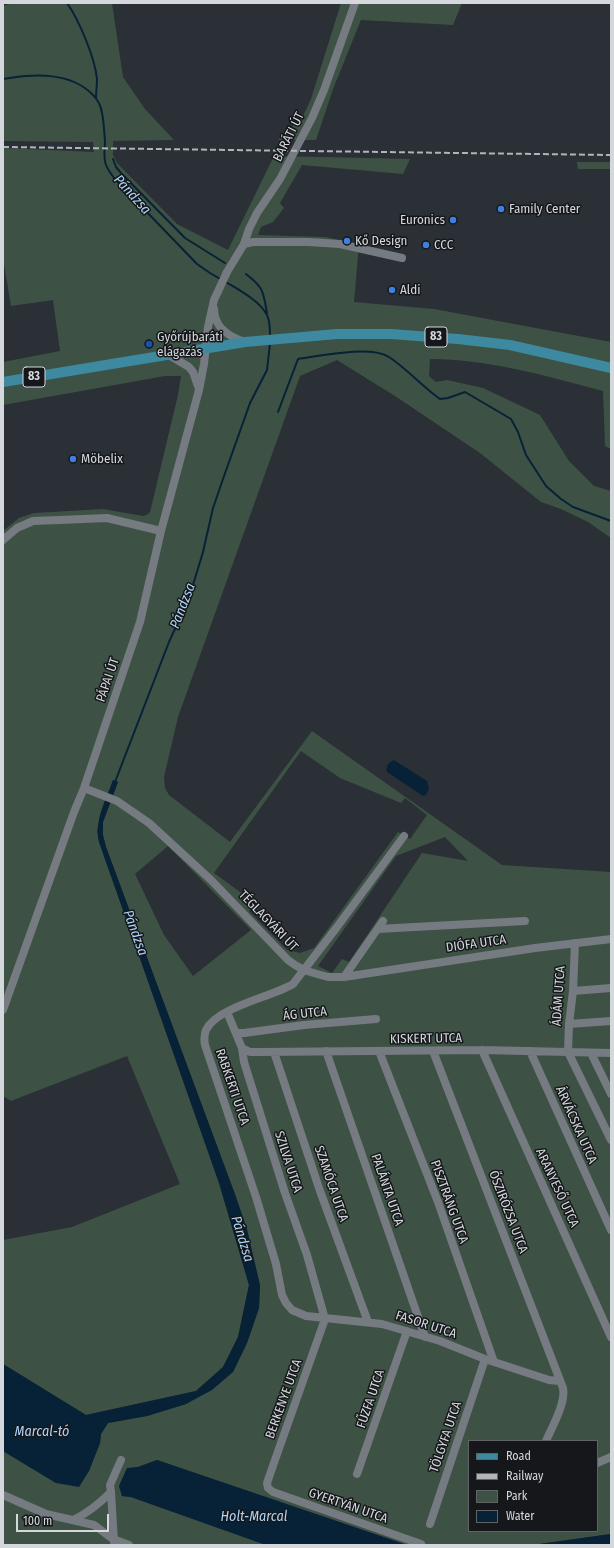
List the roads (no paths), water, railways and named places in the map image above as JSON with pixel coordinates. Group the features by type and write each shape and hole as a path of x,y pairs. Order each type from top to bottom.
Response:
{"main road":[{"name":"83","path":"3,382 248,342 283,338 363,334 391,334 451,338 510,345 611,368"}],"street":[{"name":"BARÁTI ÚT","path":"214,300 227,272 244,244 254,218 283,175 312,118 324,90 354,3"},
{"path":"244,244 253,242 308,242 340,244 402,258"},
{"path":"214,300 216,320 220,327 232,336 248,342"},
{"name":"PÁPAI ÚT","path":"3,1010 84,788 140,622 161,531 199,390 214,300"},
{"path":"169,355 189,367 193,372 199,390"},
{"path":"3,540 17,528 33,521 107,518 161,531"},
{"name":"TÉGLAGYÁRI ÚT","path":"84,788 117,801 149,823 211,880 288,960 304,970 404,836"},
{"path":"304,970 328,977 344,977 383,920"},
{"path":"378,929 525,921"},
{"name":"DIÓFA UTCA","path":"344,977 412,966 611,939"},
{"name":"ÁDÁM UTCA","path":"568,1052 575,943"},
{"name":"RABKERTI UTCA","path":"286,1303 282,1295 276,1264 256,1197 205,1045 204,1038 205,1031 214,1020 227,1012 257,998 293,984 304,970"},
{"path":"573,990 611,988"},
{"name":"SZILVA UTCA","path":"227,1012 242,1048 244,1062 326,1319"},
{"name":"ÁG UTCA","path":"236,1033 376,1019"},
{"path":"569,1024 611,1021"},
{"name":"KISKERT UTCA","path":"242,1048 250,1052 433,1052 482,1050 611,1053"},
{"name":"ARANYESŐ UTCA","path":"482,1050 611,1337"},
{"name":"PALÁNTA UTCA","path":"326,1051 425,1337"},
{"name":"PISZTRÁNG UTCA","path":"379,1051 438,1202 494,1362"},
{"name":"ÁRVÁCSKA UTCA","path":"530,1051 611,1230"},
{"name":"SZAMÓCA UTCA","path":"274,1052 320,1191 368,1322"},
{"name":"ŐSZIRÓZSA UTCA","path":"433,1052 564,1394 546,1440"},
{"path":"568,1052 611,1140"},
{"path":"591,1053 611,1094"},
{"name":"FASOR UTCA","path":"286,1303 292,1310 298,1313 326,1319 382,1324 425,1337 549,1380 559,1381"},
{"name":"BERKENYE UTCA","path":"268,1488 268,1483 276,1457 326,1319"},
{"name":"FŰZFA UTCA","path":"357,1474 407,1331"},
{"name":"TÖLGYFA UTCA","path":"430,1524 485,1358"},
{"path":"598,1463 611,1457"},
{"path":"114,1542 110,1485 121,1460"},
{"name":"GYERTYÁN UTCA","path":"268,1488 273,1492 421,1544"},
{"path":"73,1520 87,1514 110,1492"},
{"path":"3,1495 46,1514 94,1525 114,1542 129,1545"}],"water":[{"path":"394,760 427,781 429,789 426,795 423,796 387,772 388,764"},
{"name":"Marcal-tó","path":"113,780 118,782 103,822 103,835 106,847 247,1229 260,1285 259,1308 247,1343 233,1372 212,1390 186,1404 147,1416 108,1423 101,1434 100,1443 89,1471 79,1487 56,1483 3,1451 3,1364 86,1415 196,1391 223,1367 238,1337 249,1285 219,1183 99,842 99,818"},
{"name":"Holt-Marcal","path":"157,1460 407,1545 266,1545 131,1497 122,1496 119,1486 127,1468 138,1467"},
{"path":"611,1534 611,1545 532,1545"}],"waterway":[{"path":"67,3 72,10 90,50 96,70 96,98"},
{"name":"Pándzsa","path":"3,79 26,76 51,76 73,82 84,87 93,95 98,101 102,110 106,165 114,178 197,264 222,280"},
{"name":"Pándzsa","path":"113,159 116,167 121,173 185,238 225,263"},
{"name":"Pándzsa","path":"246,274 262,290 267,313"},
{"name":"Pándzsa","path":"226,282 249,296 264,310 269,320 270,336"},
{"name":"Pándzsa","path":"115,782 169,642 189,598 203,552 213,508 250,403 267,370 270,343"},
{"path":"278,412 298,359 345,352 370,352 381,354 396,362 440,399 465,392 511,419 518,432 526,455 546,486 573,507 611,521"}],"railway":[{"path":"3,147 611,155"}],"place":[{"name":"Family Center","path":"501,209"},
{"name":"Euronics","path":"453,220"},
{"name":"Kő Design","path":"347,241"},
{"name":"CCC","path":"426,245"},
{"name":"Aldi","path":"392,290"},
{"name":"Győrújbaráti elágazás","path":"149,344"},
{"name":"Möbelix","path":"73,459"}]}
